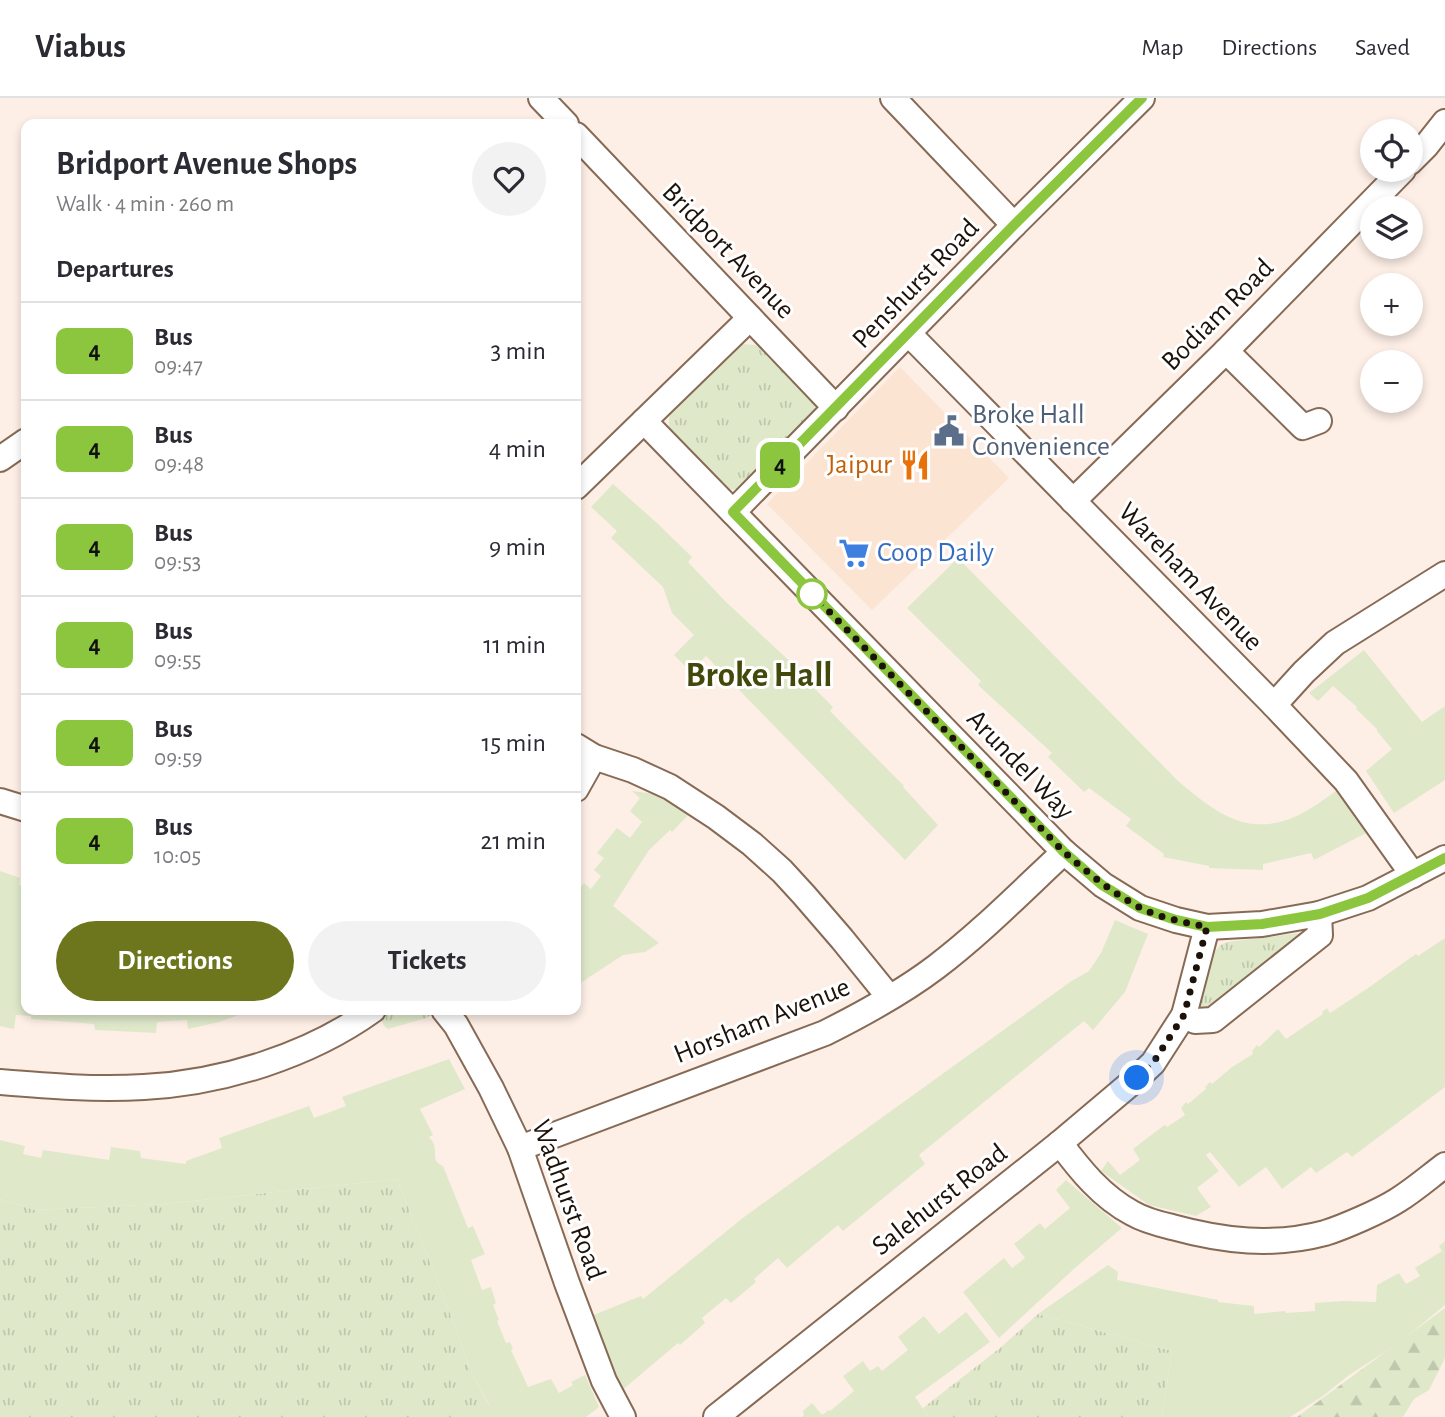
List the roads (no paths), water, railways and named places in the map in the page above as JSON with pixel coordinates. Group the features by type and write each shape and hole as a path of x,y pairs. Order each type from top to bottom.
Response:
{"street":[{"path":"541,98 561,119"},
{"path":"893,98 1014,225"},
{"name":"Penshurst Road","path":"733,512 1142,98"},
{"path":"1423,149 1445,122"},
{"name":"Bridport Avenue","path":"581,140 836,408"},
{"name":"Bodiam Road","path":"1073,501 1226,351 1391,182"},
{"path":"581,482 750,318"},
{"name":"Wareham Avenue","path":"909,334 1346,781 1413,875"},
{"path":"1226,351 1307,430"},
{"name":"Arundel Way","path":"644,421 1064,852 1102,885 1140,908 1207,927 1262,924 1320,914 1368,898 1445,858"},
{"path":"0,459 21,444"},
{"path":"1274,705 1335,643 1445,574"},
{"path":"585,752 670,787 752,844 804,895 889,997"},
{"path":"0,801 21,807"},
{"name":"Horsham Avenue","path":"520,1148 825,1033 864,1013 934,968 979,931 1064,852"},
{"path":"1184,1015 1195,1021 1213,1020 1320,935 1320,914"},
{"name":"Salehurst Road","path":"718,1416 1060,1143 1153,1063 1184,1015 1207,927"},
{"path":"0,1082 62,1087 144,1087 186,1083 290,1055 328,1038 365,1015"},
{"name":"Wadhurst Road","path":"448,1015 491,1088 520,1148 566,1283 604,1381 623,1417"},
{"path":"1060,1143 1100,1190 1133,1214 1207,1237 1249,1241 1286,1240 1326,1232 1397,1201 1445,1165"}],"place":[{"name":"Broke Hall Convenience","path":"949,431"},
{"name":"Jaipur","path":"915,465"},
{"name":"Coop Daily","path":"854,553"}],"district":[{"name":"Broke Hall","path":"759,675"}]}
